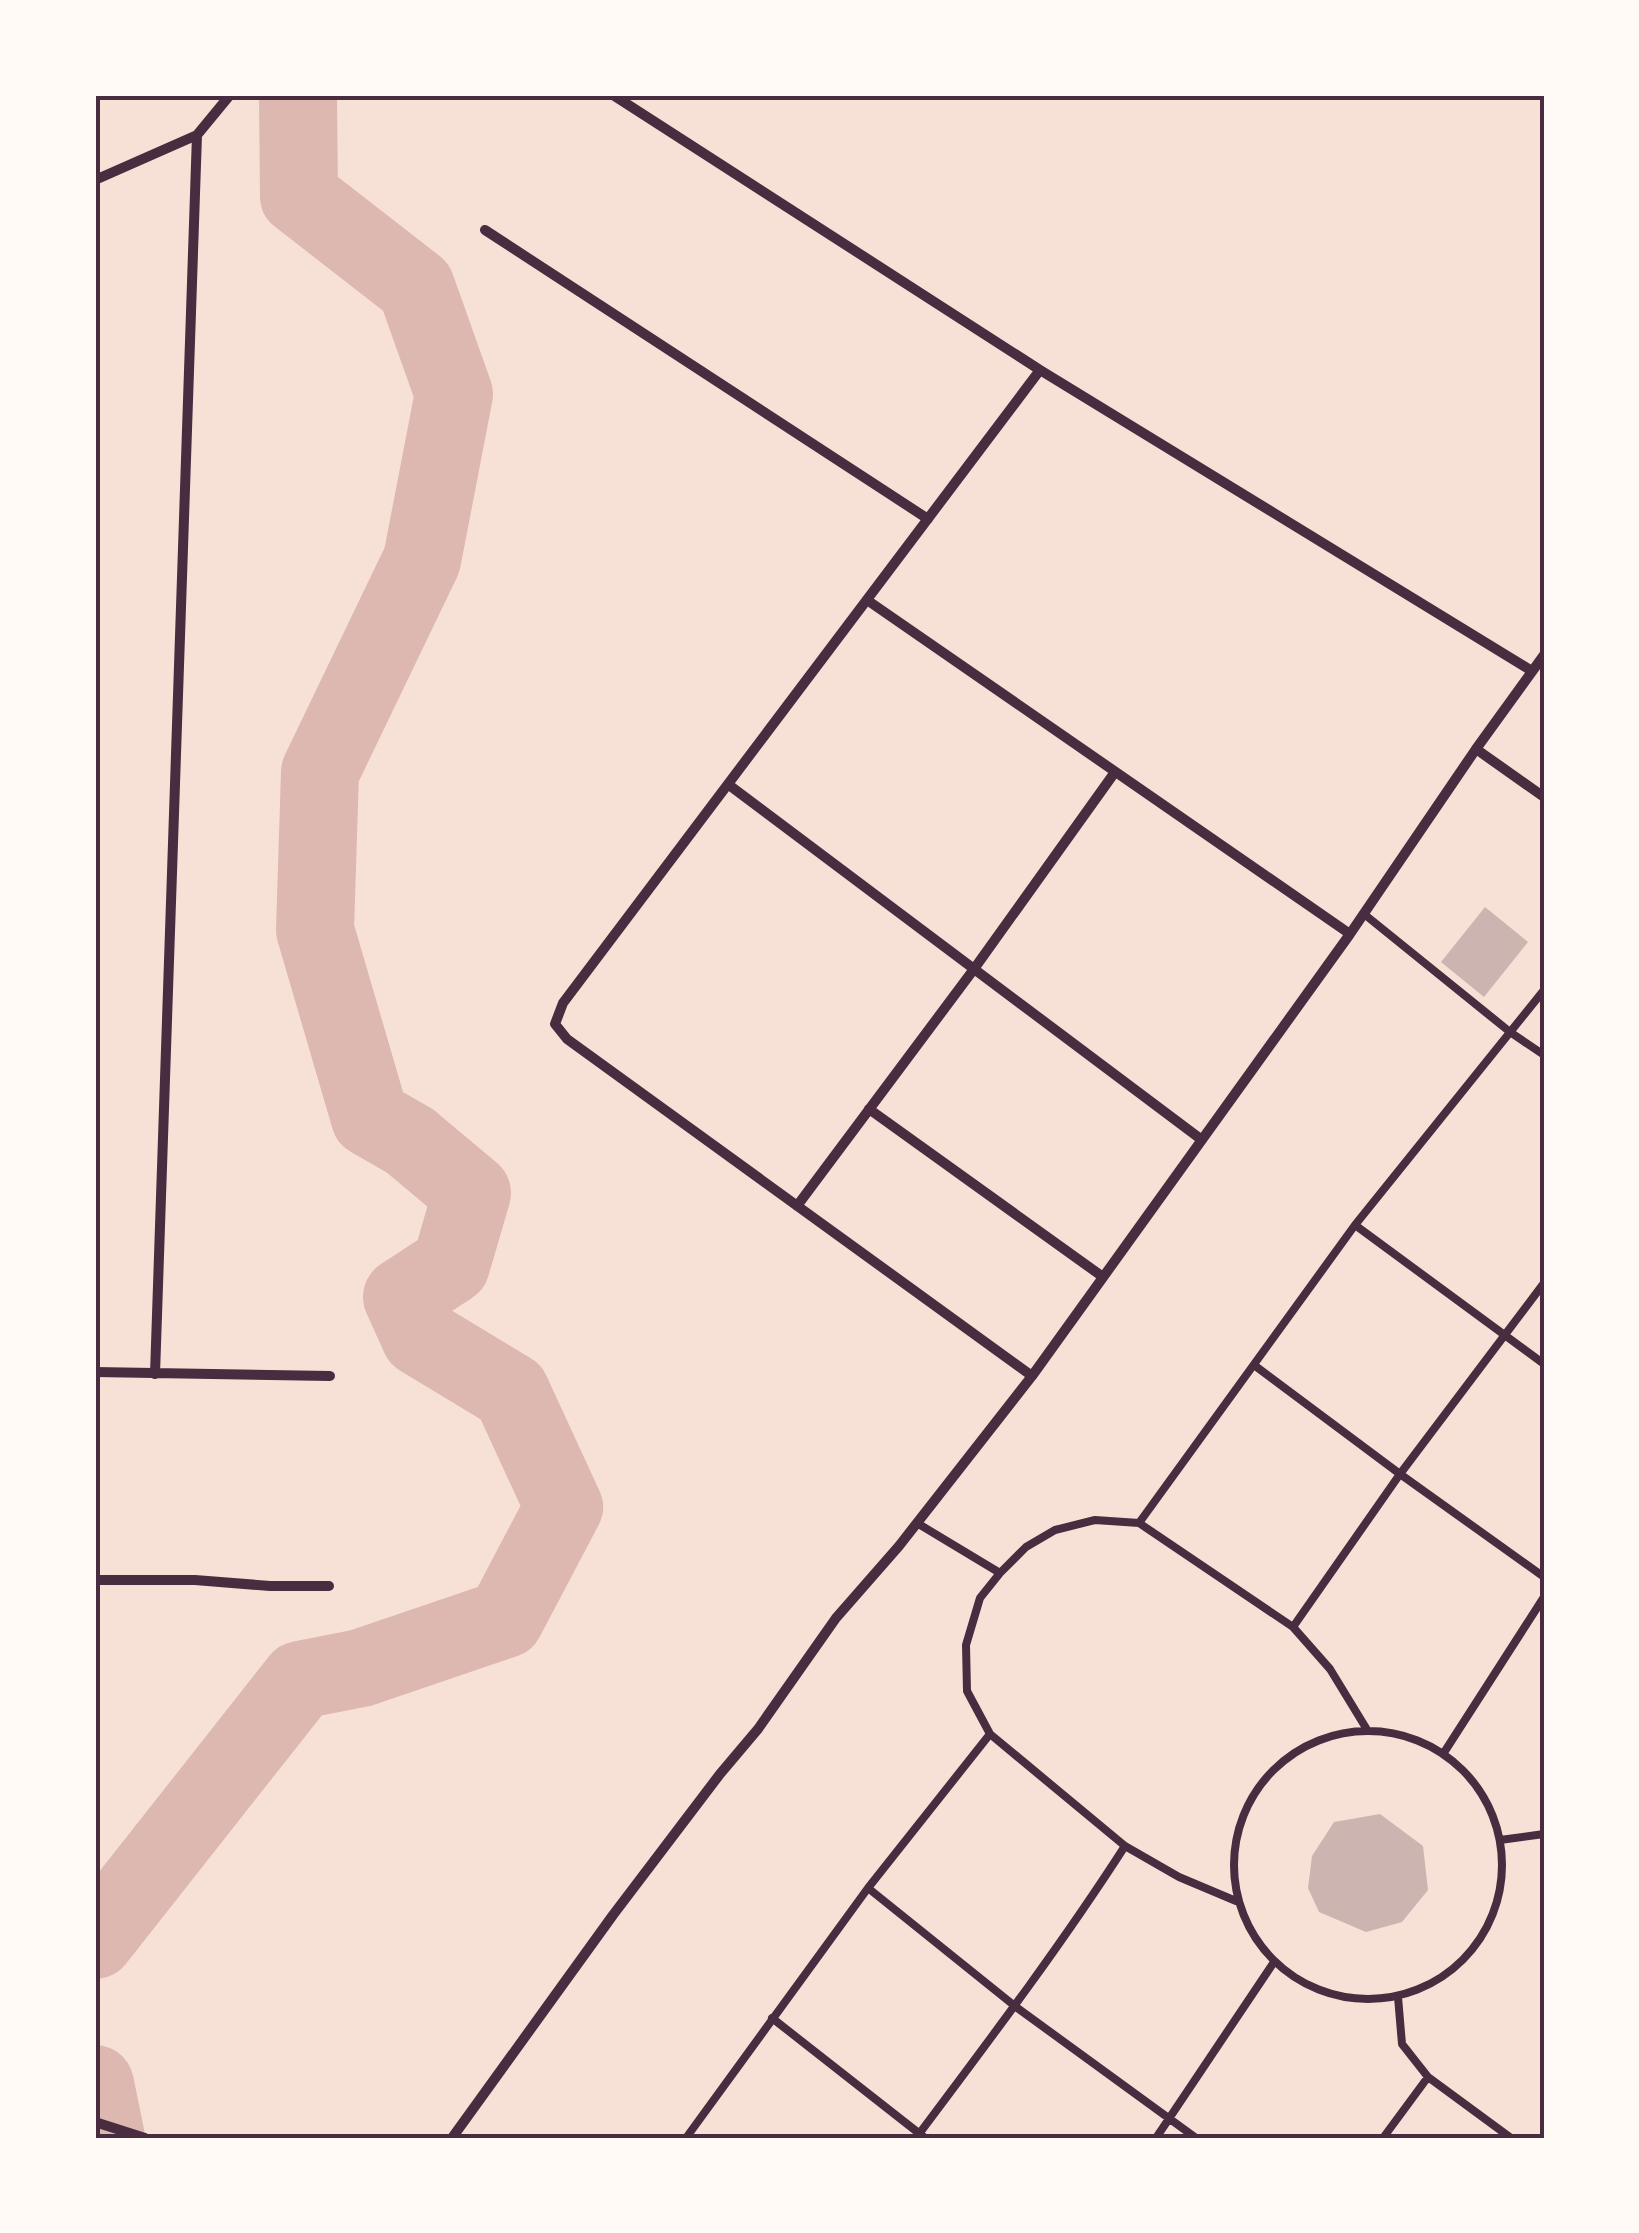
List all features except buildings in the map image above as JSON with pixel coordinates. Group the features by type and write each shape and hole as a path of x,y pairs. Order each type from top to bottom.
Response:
{"street":[{"path":"95,180 197,134 230,95"},
{"path":"612,95 1040,370 1532,671"},
{"path":"155,1374 197,134"},
{"path":"485,230 928,519"},
{"path":"1032,1376 568,1039 555,1024 564,1003 1040,370"},
{"path":"868,600 1350,934"},
{"path":"452,2138 612,1915 758,1730 836,1618 917,1523 1032,1376 1350,934 1544,654"},
{"path":"1476,749 1544,798"},
{"path":"796,1206 1115,772"},
{"path":"729,785 1202,1140"},
{"path":"869,1110 1103,1277"},
{"path":"95,1372 330,1376"},
{"path":"95,1580 329,1586"},
{"path":"95,2122 145,2138"}],"lane":[{"path":"1364,914 1544,1055"},
{"path":"1139,1523 1354,1225 1544,990"},
{"path":"1354,1225 1544,1364"},
{"path":"1292,1627 1400,1474 1544,1283"},
{"path":"1254,1365 1544,1577"},
{"path":"1236,1901 1179,1877 1125,1846 990,1734 967,1691 966,1645 980,1598 1026,1546 1056,1530 1095,1520 1139,1523 1292,1627 1330,1669 1366,1728"},
{"path":"917,1523 1000,1573"},
{"path":"1445,1751 1544,1597"},
{"path":"1366,1728 1403,1730 1445,1751 1481,1792 1500,1840 1502,1867 1492,1917 1460,1965 1398,1997 1376,2001 1326,1994 1274,1962 1252,1935 1236,1901 1234,1870 1241,1824 1250,1802 1280,1764 1320,1740 1366,1728"},
{"path":"686,2138 868,1888 990,1734"},
{"path":"1500,1840 1544,1834"},
{"path":"772,2018 920,2136 1076,1923 1125,1846"},
{"path":"868,1888 1016,2006 1196,2138"},
{"path":"1156,2138 1274,1962"},
{"path":"1398,1997 1402,2044 1428,2077 1512,2138"},
{"path":"1382,2138 1428,2077"}],"waterway":[{"path":"95,1940 300,1680 361,1668 505,1619 564,1507 511,1392 420,1337 402,1297 451,1265 472,1193 410,1141 370,1118 315,930 320,772 422,560 454,394 416,287 299,196 298,95"},
{"path":"95,2084 106,2138"}]}
